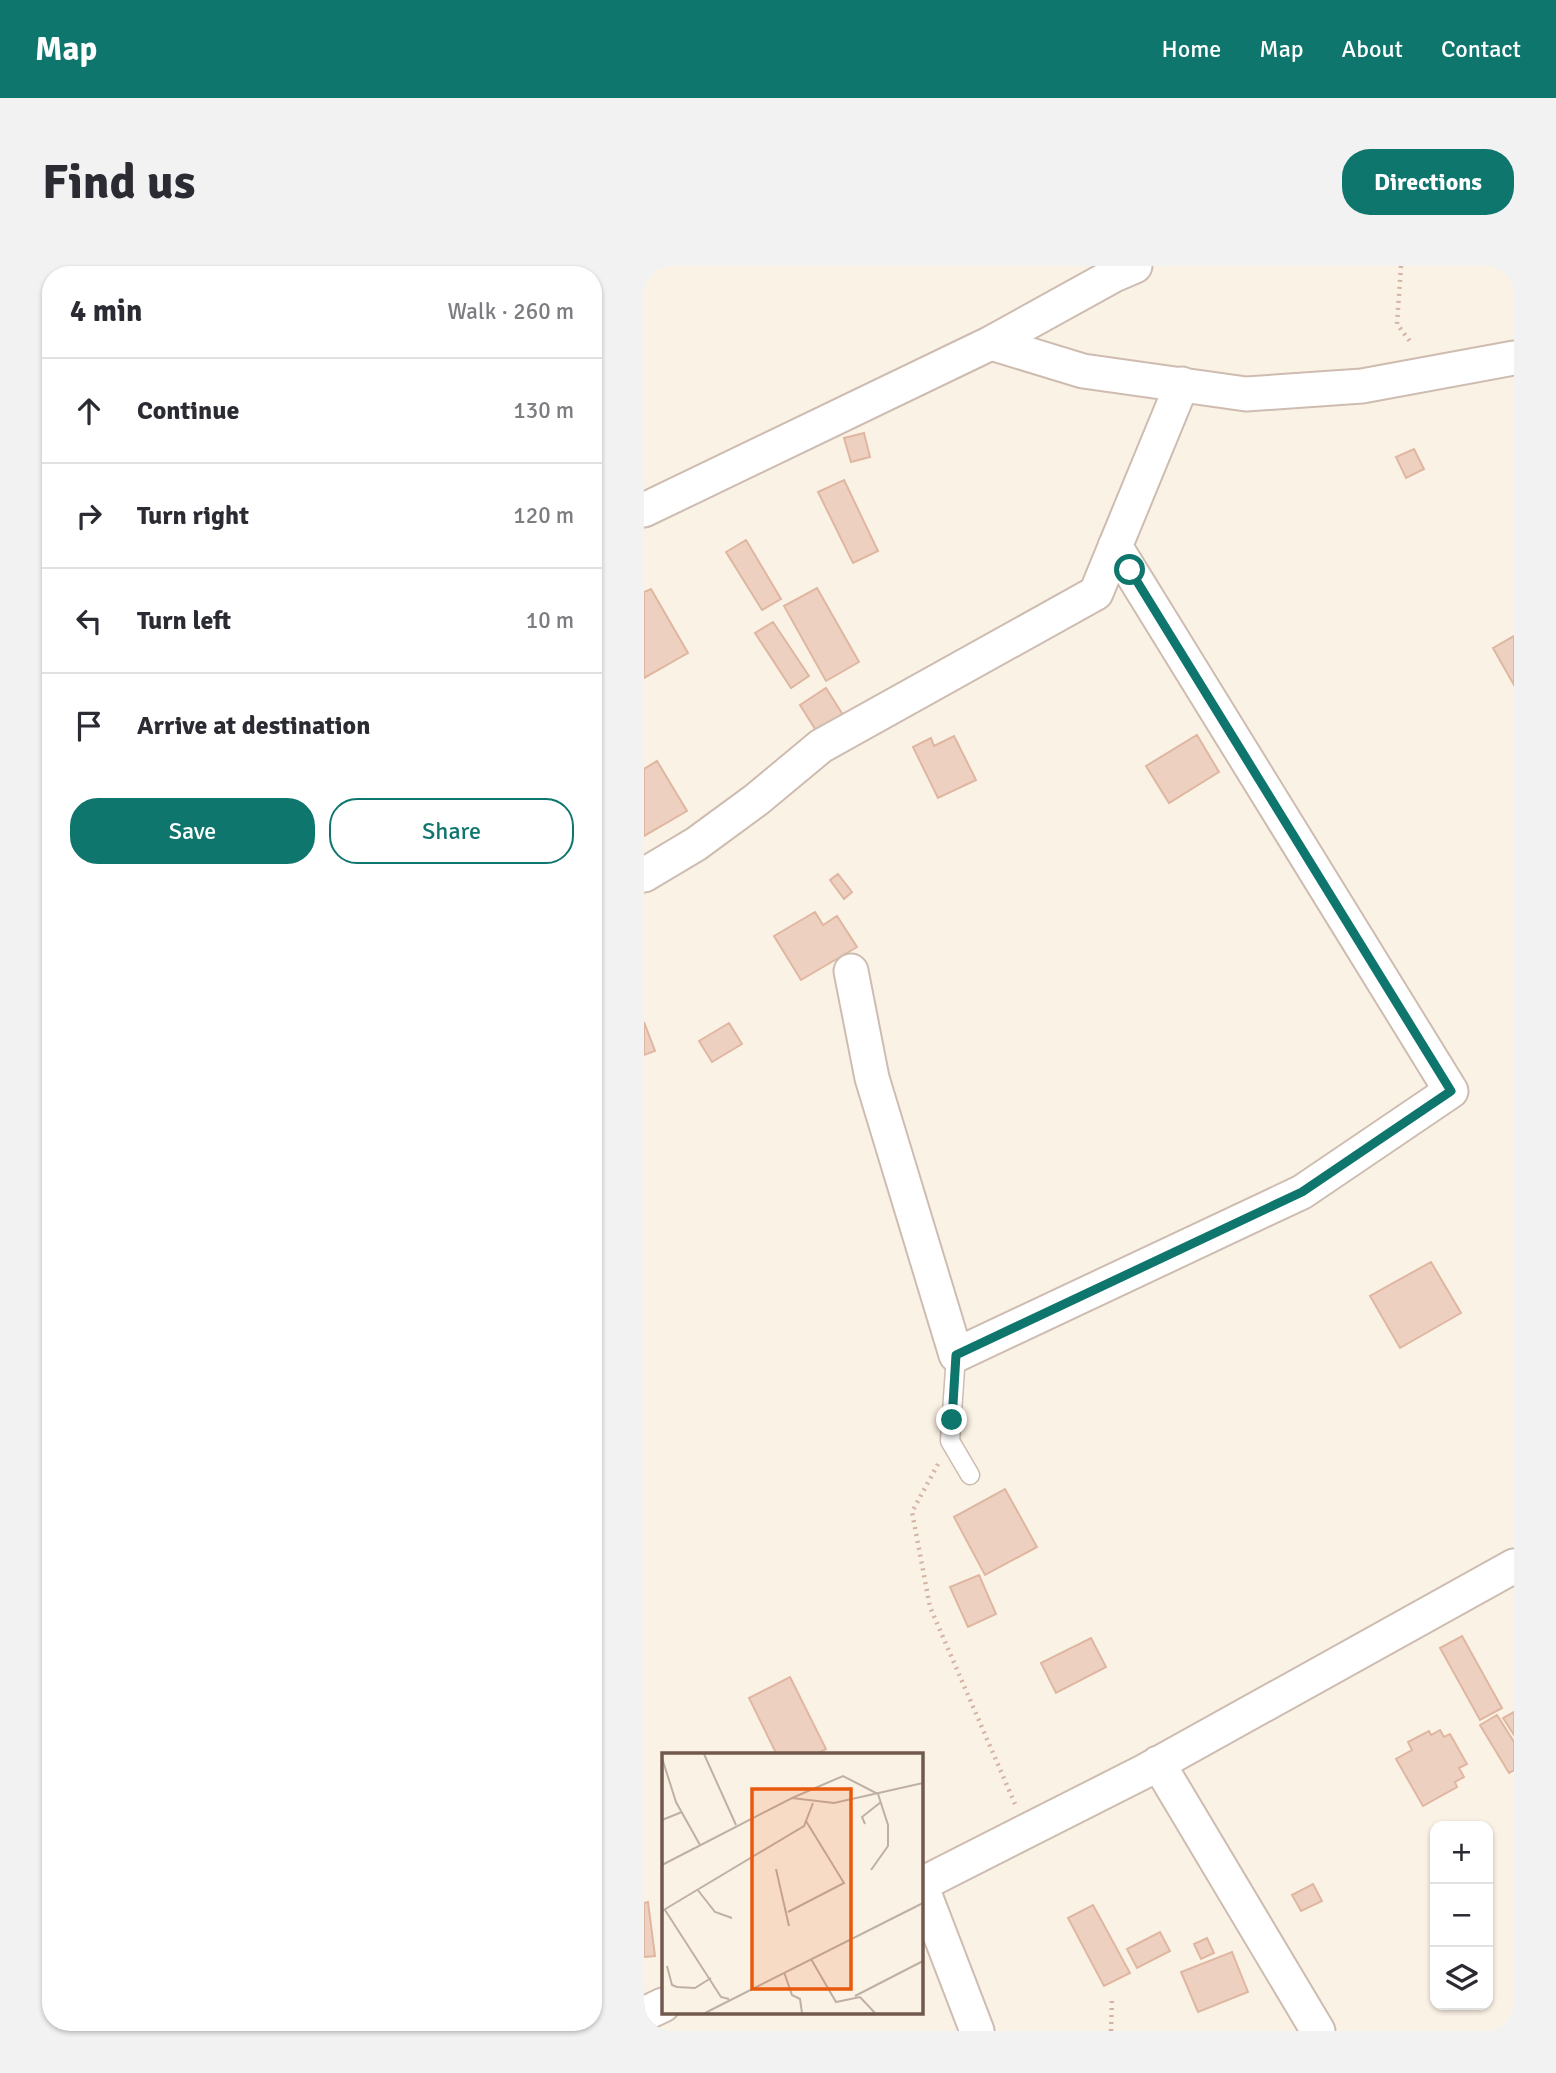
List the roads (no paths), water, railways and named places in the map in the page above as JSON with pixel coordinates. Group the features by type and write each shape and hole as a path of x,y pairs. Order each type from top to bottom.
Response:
{"street":[{"path":"644,510 991,343 1135,266"},
{"path":"991,343 1083,371 1246,394 1362,386 1514,358"},
{"path":"644,875 696,844 746,808 821,746 1096,593 1182,384"},
{"path":"851,971 872,1078 956,1355 1302,1192 1451,1091 1115,546"},
{"path":"922,1884 1158,1763 1514,1566"},
{"path":"1158,1763 1318,2031"},
{"path":"922,1888 976,2031"},
{"path":"644,2014 662,2005"}],"lane":[{"path":"956,1355 950,1441 970,1475"}]}
